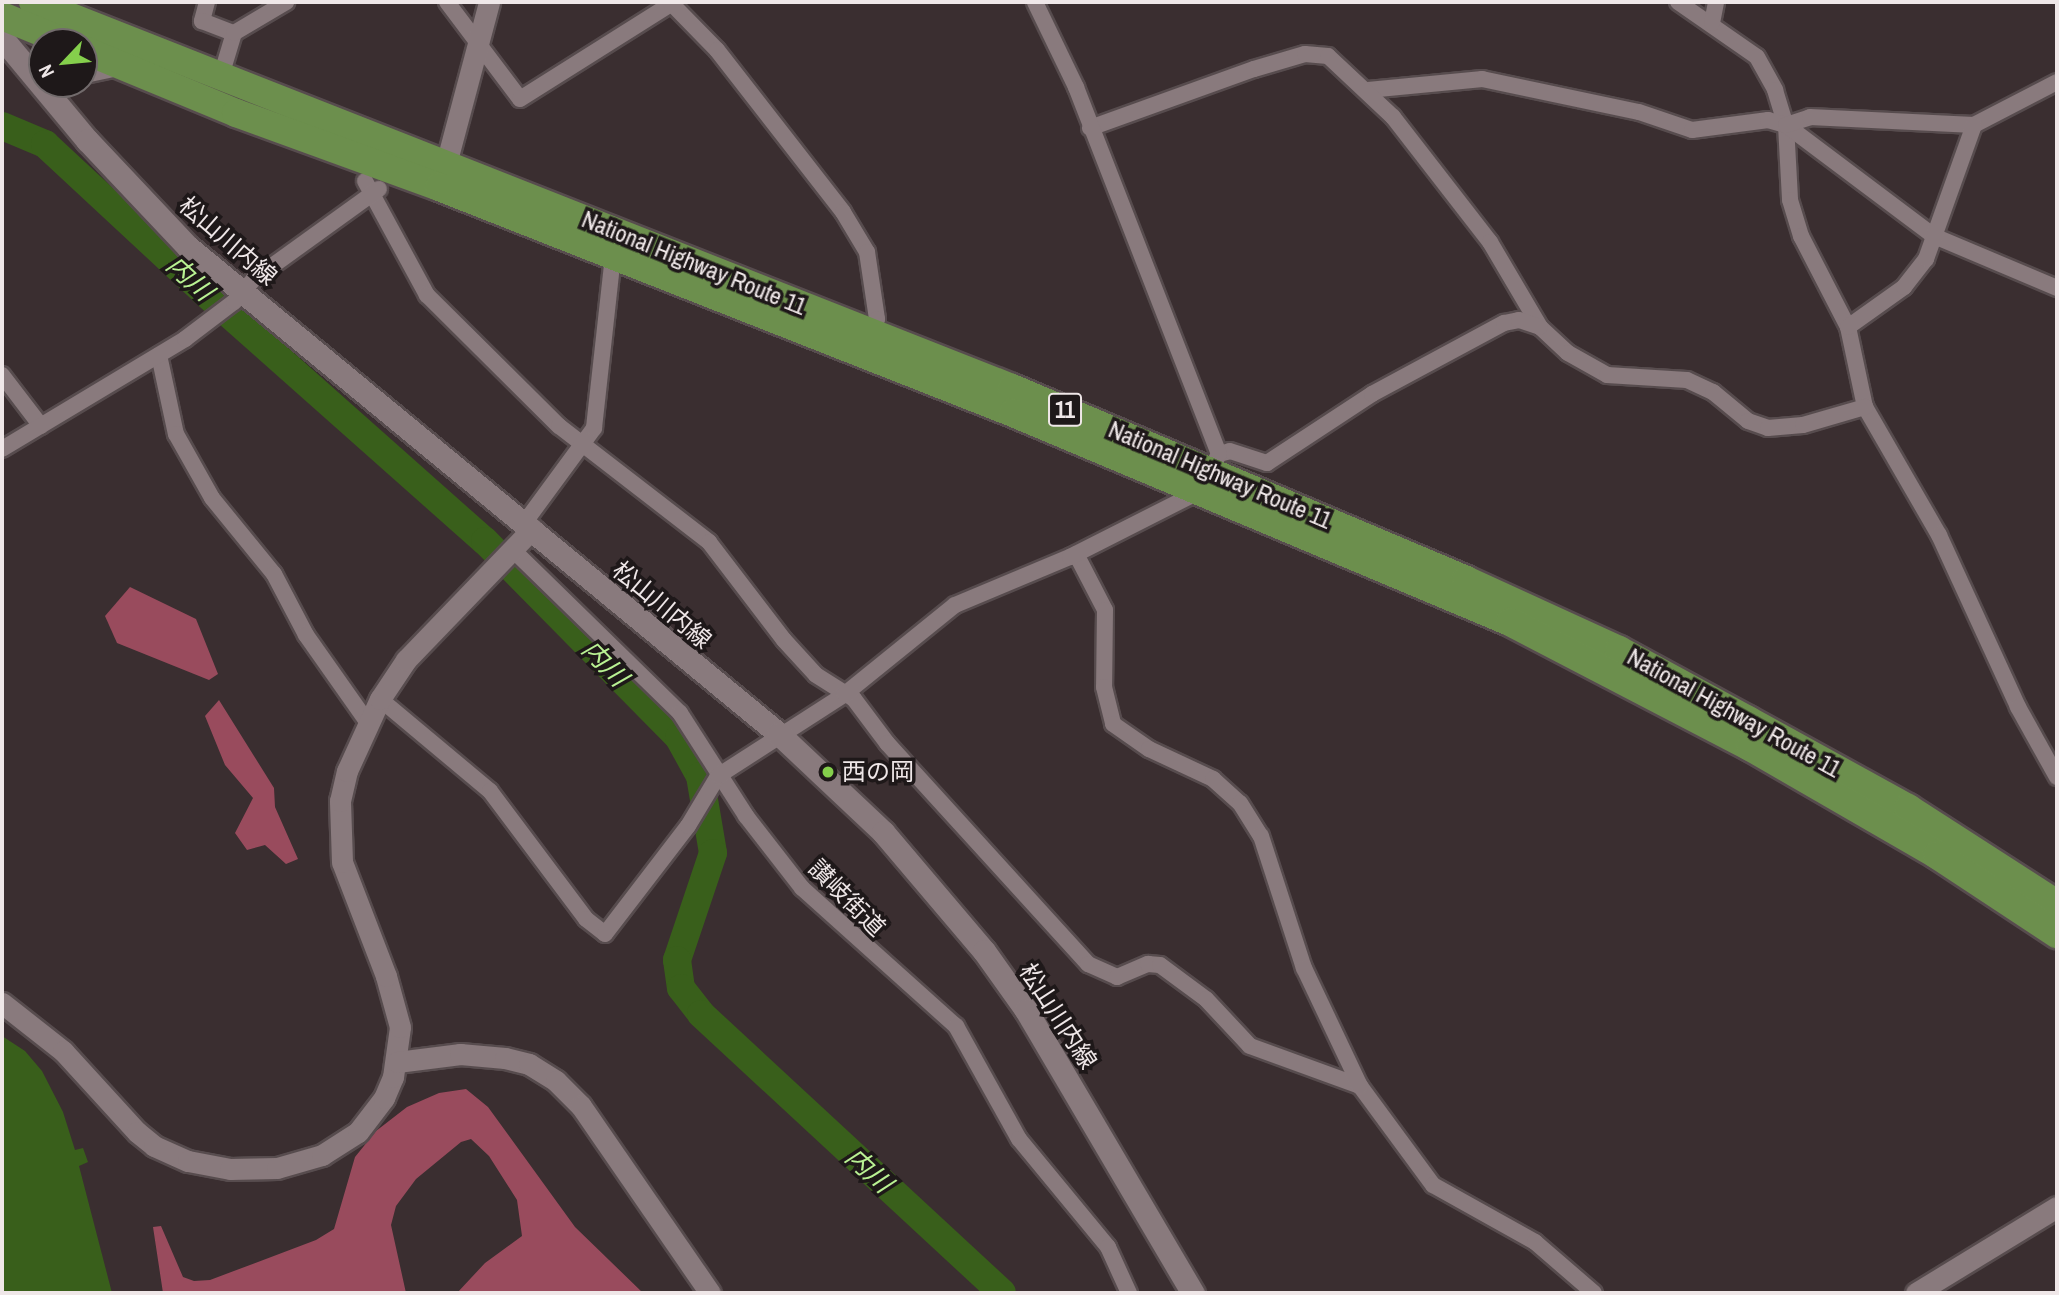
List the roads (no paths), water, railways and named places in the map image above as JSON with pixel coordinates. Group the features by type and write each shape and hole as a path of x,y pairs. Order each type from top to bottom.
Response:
{"highway":[{"name":"National Highway Route 11","path":"33,2 221,76 444,176 613,257 868,344"},
{"path":"2,33 28,37"},
{"name":"National Highway Route 11","path":"98,56 236,113 444,176 868,344 1211,472 1619,650 1908,808 2057,904"},
{"name":"National Highway Route 11","path":"1211,472 1629,680 1937,855 2057,934"}],"main road":[{"name":"松山川内線","path":"2,33 66,116 188,247 239,296 528,526 779,734 874,823 984,951 1067,1077 1193,1293"},
{"path":"98,68 118,64"},
{"path":"65,98 66,116"}],"street":[{"path":"207,2 202,21 234,33"},
{"path":"221,76 234,33 286,2"},
{"path":"447,2 520,99 672,2 717,51 843,212 867,252 877,319 868,344"},
{"path":"444,176 489,2"},
{"path":"1035,2 1090,128 1211,472"},
{"path":"1678,2 1712,23 1757,57 1775,90 1786,125 1790,200 1801,236 1848,327 1865,407 1939,535 2018,707 2057,777"},
{"path":"1712,23 1716,2"},
{"path":"1090,128 1192,89 1305,54 1328,55 1368,90 1490,242 1540,327 1568,353 1606,375 1687,380 1713,392 1748,421 1768,428 1804,425 1865,407"},
{"path":"1368,90 1482,79 1639,112 1692,130 1768,120 1786,125 1934,236 2057,288"},
{"path":"1786,125 1810,117 1973,125 2057,82"},
{"path":"1848,327 1904,287 1926,259 1973,125"},
{"path":"2,449 159,355 239,296 371,188 427,295 584,445 709,542 784,640 816,675 845,694 1088,964 1117,977 1148,964 1160,965 1206,999 1250,1046 1360,1086"},
{"path":"2,1003 64,1051 153,1146 209,1167 277,1168 300,1163 341,1145 358,1132 384,1098 397,1062 396,1004 342,862 340,801 347,771 380,699 434,627 510,551 594,428 613,257"},
{"path":"380,699 490,791 586,919 605,934 688,826 715,781 779,734 845,694 955,605 1076,554 1211,472 1230,451 1267,463 1372,394 1504,323 1519,320 1540,327"},
{"path":"159,355 176,434 212,498 274,574 306,635 368,723"},
{"path":"2,375 41,426"},
{"name":"讃岐街道","path":"510,551 658,688 680,713 715,781 802,888 956,1026 1019,1139 1108,1247 1129,1293"},
{"path":"1076,554 1105,610 1104,687 1113,724 1149,749 1213,779 1240,803 1261,836 1304,968 1360,1086 1433,1185 1535,1242 1594,1293"},
{"path":"397,1062 460,1054 505,1058 529,1064 556,1082 581,1106 710,1293"},
{"path":"1916,1293 2057,1207"}],"waterway":[{"name":"内川","path":"2,126 45,144 203,291 485,541 679,738 700,776 713,853 677,960 681,988 701,1014 1002,1293"}],"place":[{"name":"西の岡","path":"828,772"}]}
